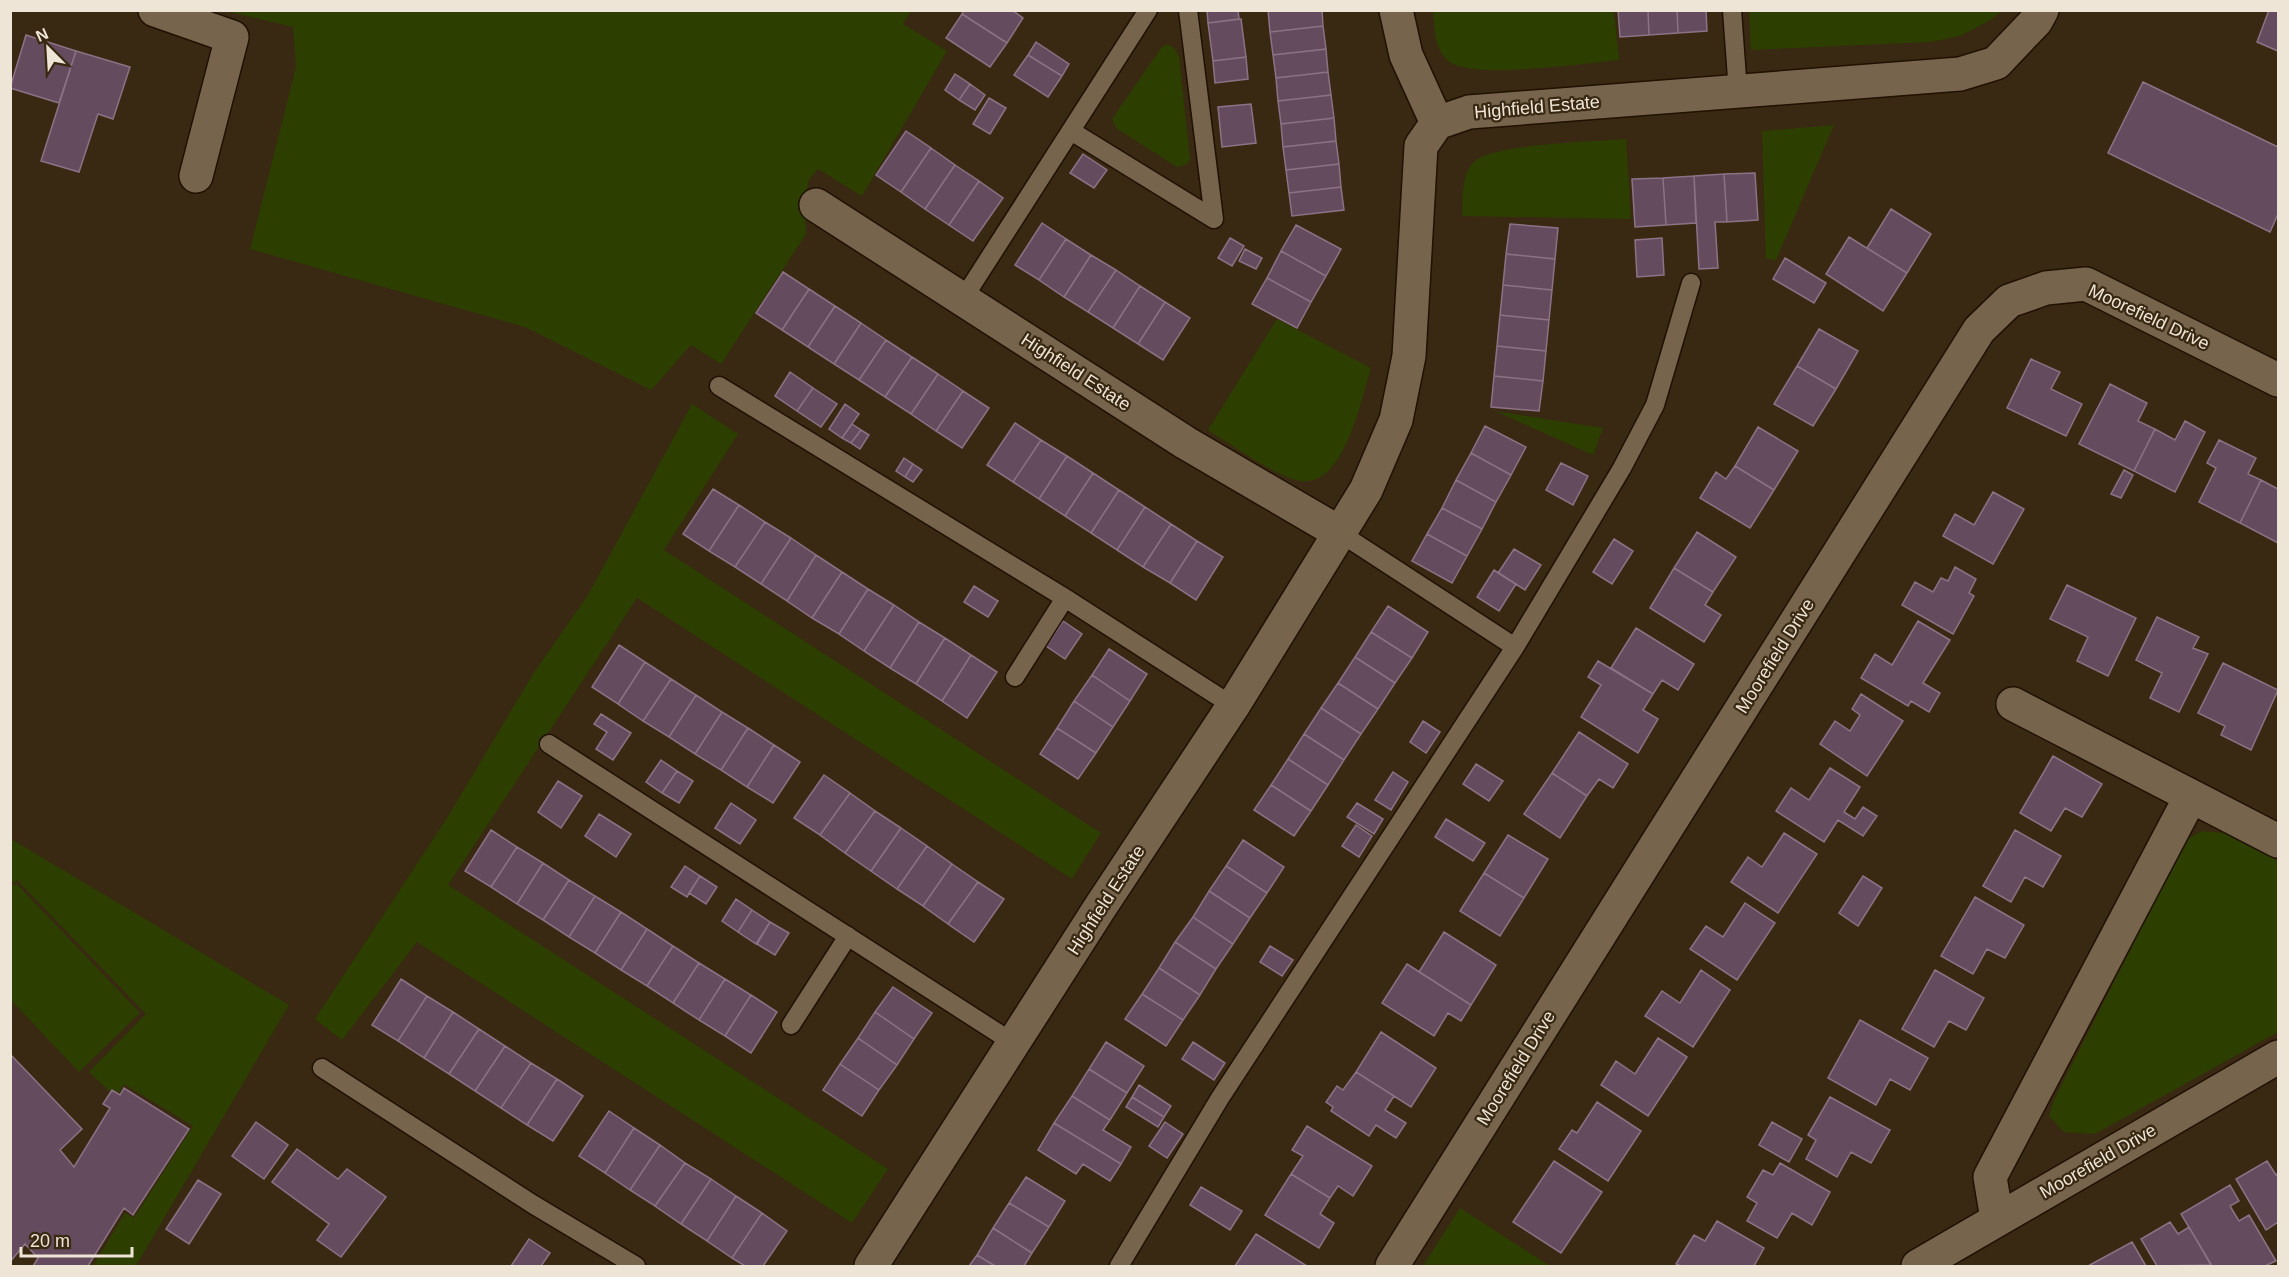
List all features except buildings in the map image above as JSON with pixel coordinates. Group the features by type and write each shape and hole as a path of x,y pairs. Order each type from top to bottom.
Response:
{"street":[{"path":"155,10 232,37 196,176"},
{"path":"1396,10 1406,55 1437,123"},
{"name":"Highfield Estate","path":"871,1266 1015,1044 1099,909 1233,706 1366,490 1396,420 1409,356 1421,146 1437,123 1469,112 1960,75 1996,63 2037,21 2042,10"},
{"name":"Highfield Estate","path":"816,205 1185,443 1340,533"},
{"name":"Moorefield Drive","path":"1392,1266 1979,330 2009,301 2046,288 2086,284 2278,380"},
{"path":"2013,704 2278,841"},
{"path":"1997,1219 1990,1177 2191,796"},
{"name":"Moorefield Drive","path":"1918,1266 2278,1058"}],"lane":[{"path":"963,299 1148,10"},
{"path":"1071,131 1214,219 1188,10"},
{"path":"1732,10 1738,92"},
{"path":"1119,1266 1232,1079 1515,647 1622,468 1655,405 1691,283"},
{"path":"718,386 1065,598 1233,706"},
{"path":"1340,533 1515,647"},
{"path":"1015,677 1065,598"},
{"path":"549,744 1015,1044"},
{"path":"791,1025 848,936"},
{"path":"322,1068 636,1266"}],"green space":[{"path":"1441,10 1614,11 1619,60 1502,70 1459,66 1447,60 1437,44 1433,13"},
{"path":"1749,10 2002,11 1991,20 1960,36 1930,42 1751,50"},
{"path":"225,11 911,11 903,24 947,51 862,196 818,169 809,180 804,199 806,234 721,364 691,345 651,390 525,327 250,249 296,67 293,27"},
{"path":"1167,44 1174,48 1179,56 1190,160 1186,165 1177,167 1116,128 1112,119 1161,48"},
{"path":"1834,125 1776,260 1766,259 1762,131"},
{"path":"1626,139 1631,219 1462,216 1466,175 1473,163 1483,156 1521,147"},
{"path":"1277,319 1371,368 1349,438 1340,456 1329,470 1316,479 1301,481 1279,473 1208,430"},
{"path":"692,404 738,434 664,550 1101,833 1072,879 637,598 448,885 888,1169 852,1223 417,942 342,1040 315,1019 447,818 533,674 588,595"},
{"path":"1495,411 1603,428 1593,455"},
{"path":"2202,831 2226,833 2278,861 2278,1032 2095,1134 2064,1132 2049,1116 2054,1100 2186,840"},
{"path":"11,839 289,1005 136,1266 93,1266 125,1213 134,1218 193,1126 124,1084 119,1093 112,1089 109,1091 89,1072 146,1014 17,880 11,885"},
{"path":"16,883 140,1013 79,1072 11,1000 10,888"},
{"path":"1460,1208 1550,1266 1423,1266"}]}
